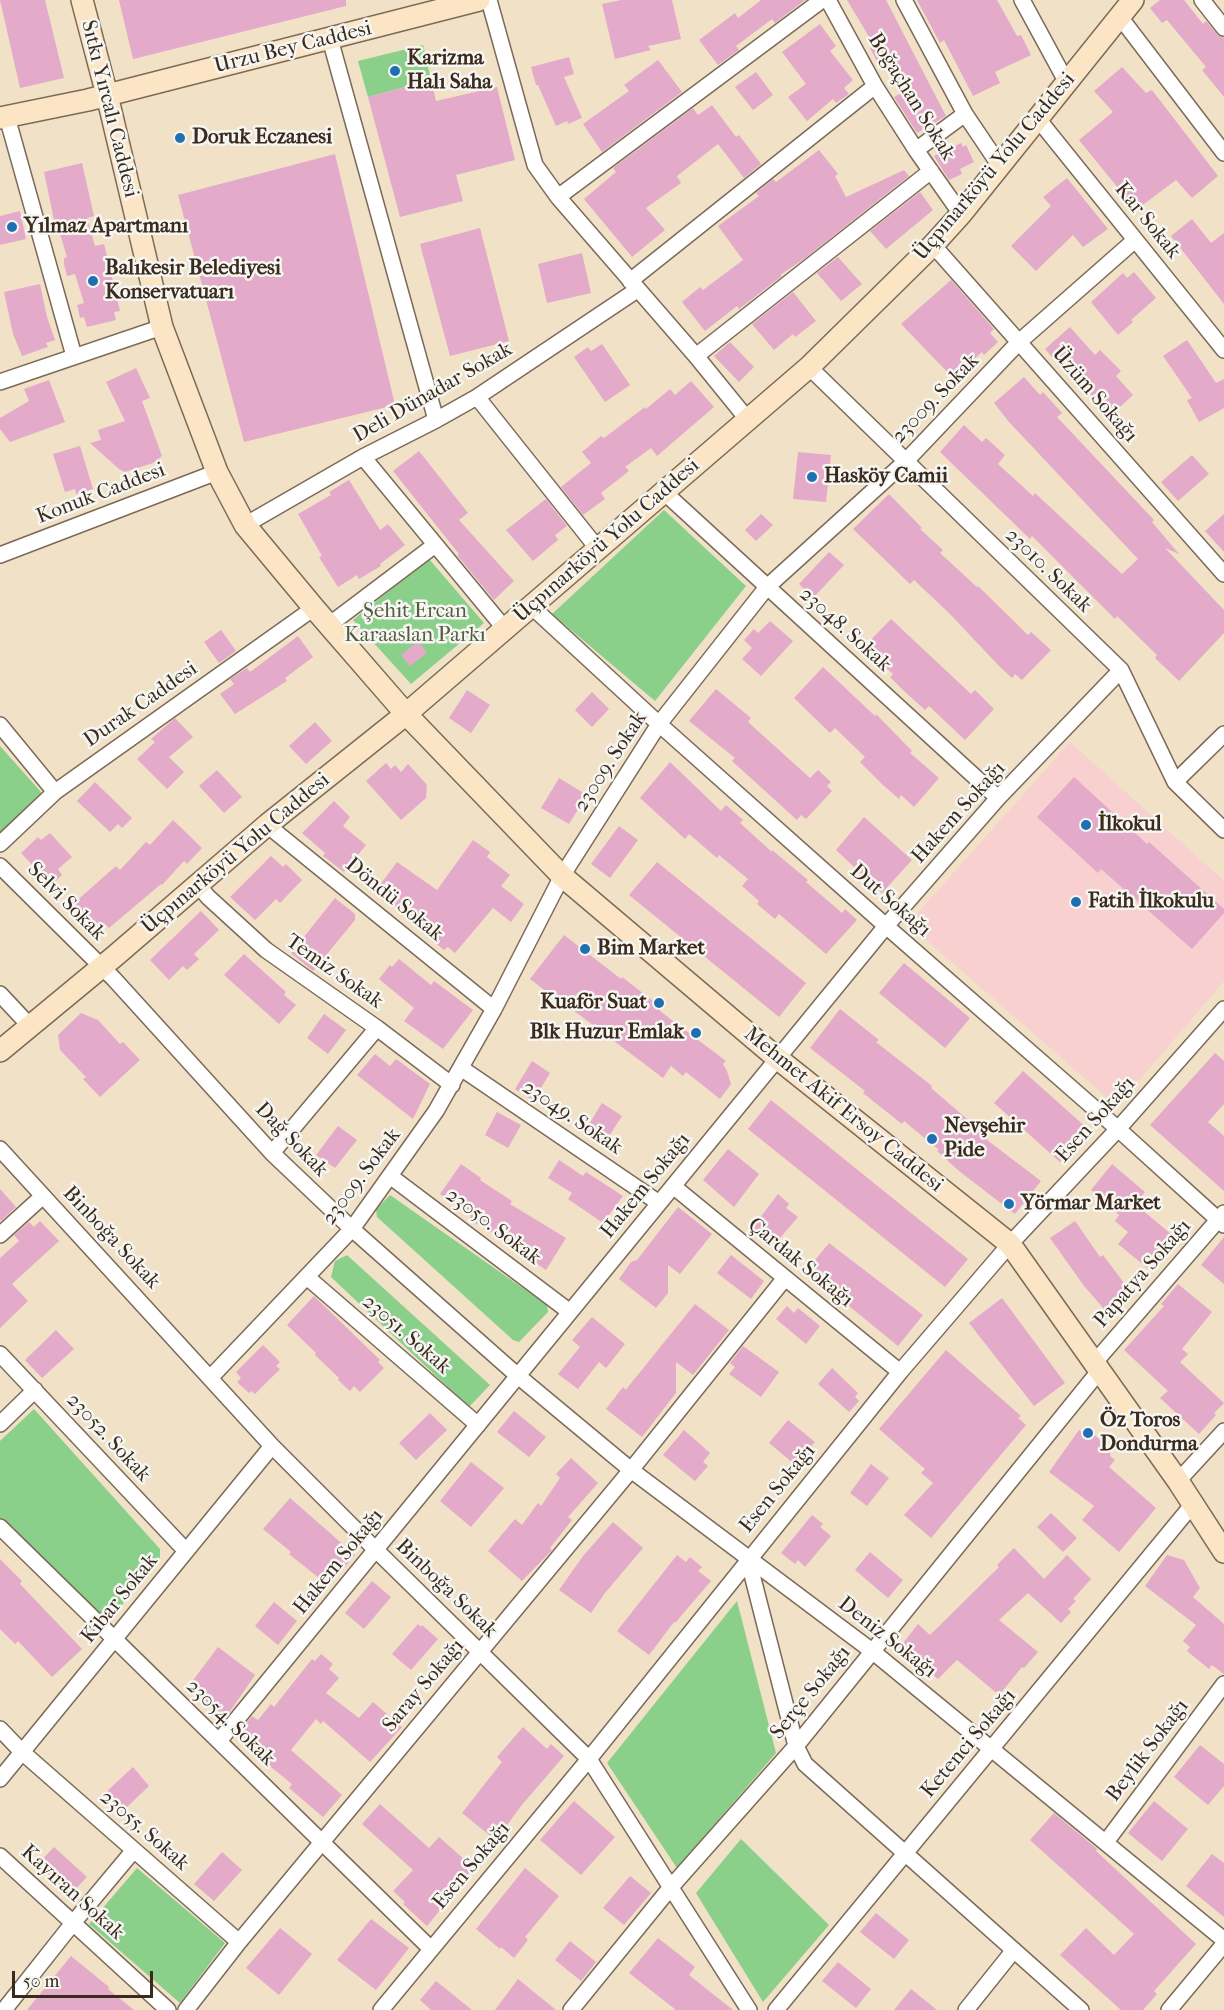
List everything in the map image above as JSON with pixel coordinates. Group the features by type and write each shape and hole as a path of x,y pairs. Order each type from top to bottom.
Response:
{"main road":[{"name":"Sıtkı Yırcalı Caddesi","path":"82,0 162,327 217,472 245,525 406,714"},
{"name":"Urzu Bey Caddesi","path":"3,118 107,95 479,0"},
{"name":"Üçpınarköyü Yolu Caddesi","path":"0,1051 29,1025 102,968 267,825 406,714 809,367 962,213 1133,0"},
{"name":"Mehmet Akif Ersoy Caddesi","path":"406,714 562,876 777,1058 1010,1244 1178,1481 1224,1552"}],"street":[{"path":"489,0 535,165 558,197 696,356 748,420"},
{"path":"558,197 822,0"},
{"name":"Boğaçhan Sokak","path":"828,0 875,86 916,150 962,213"},
{"path":"904,0 965,114 1000,166"},
{"path":"1022,0 1067,83"},
{"path":"1202,0 1224,28"},
{"path":"1120,17 1224,153"},
{"path":"330,39 436,420"},
{"name":"Deli Dünadar Sokak","path":"245,525 363,457 477,397 634,285 875,86"},
{"path":"916,150 965,114"},
{"path":"3,118 74,356"},
{"name":"Kar Sokak","path":"1038,119 1224,350"},
{"path":"696,356 931,171"},
{"name":"23009. Sokak","path":"210,1378 352,1229 436,1111 494,1009 562,876 659,724 767,586 905,462 1019,342 1135,240"},
{"name":"Üzüm Sokağı","path":"933,244 1224,574"},
{"path":"0,382 162,327"},
{"name":"23010. Sokak","path":"809,367 1120,670 1175,782 1224,830"},
{"path":"477,397 598,549"},
{"path":"363,457 505,629"},
{"name":"Konuk Caddesi","path":"0,555 217,472"},
{"name":"23048. Sokak","path":"665,493 998,798"},
{"path":"329,625 435,545"},
{"name":"Dut Sokağı","path":"531,606 659,724 886,926 1222,1219"},
{"name":"Durak Caddesi","path":"0,844 56,792 314,608"},
{"name":"Hakem Sokağı","path":"219,1741 886,926 998,798 1120,670"},
{"path":"0,725 56,792"},
{"path":"1175,782 1224,734"},
{"name":"Döndü Sokak","path":"267,825 494,1009"},
{"name":"Selvi Sokak","path":"0,866 102,968"},
{"name":"Temiz Sokak","path":"198,885 266,950 377,1028 452,1085"},
{"name":"Dağ Sokak","path":"102,968 272,1153 352,1229 518,1376"},
{"path":"0,994 29,1025"},
{"name":"Esen Sokağı","path":"381,2010 589,1758 900,1372 1010,1244 1118,1129 1224,1009"},
{"path":"272,1153 377,1028"},
{"name":"23049. Sokak","path":"461,1068 659,1203"},
{"name":"Binboğa Sokak","path":"0,1149 272,1446 589,1758 749,2010"},
{"name":"23050. Sokak","path":"390,1176 570,1312"},
{"name":"Çardak Sokağı","path":"673,1186 900,1372"},
{"path":"0,1235 43,1196"},
{"name":"Papatya Sokağı","path":"1098,1366 1222,1219"},
{"name":"23051. Sokak","path":"307,1276 478,1425"},
{"name":"Saray Sokağı","path":"186,2010 239,1942 631,1470 785,1278"},
{"name":"23052. Sokak","path":"0,1354 186,1551"},
{"name":"Serçe Sokağı","path":"571,2010 672,1887 795,1746 1098,1366"},
{"name":"Deniz Sokağı","path":"518,1376 631,1470 872,1651 1106,1842 1224,1942"},
{"path":"0,1424 34,1390"},
{"path":"1178,1481 1224,1431"},
{"name":"Kibar Sokak","path":"0,1779 272,1446"},
{"name":"Ketenci Sokağı","path":"776,2010 1193,1504"},
{"name":"23054. Sokak","path":"0,1527 431,1949"},
{"path":"748,1559 795,1746 805,1764 1081,2010"},
{"name":"Beylik Sokağı","path":"1106,1842 1224,1684"},
{"name":"23055. Sokak","path":"0,1729 22,1752 239,1942"},
{"path":"4,2010 134,1850"},
{"name":"Kayıran Sokak","path":"0,1856 168,2010"},
{"path":"1169,2010 1224,1942"},
{"path":"966,2010 1014,1950"}],"shaded area":[{"name":"Fatih İlkokulu","path":"1070,742 1224,881 1224,981 1117,1106 908,924"}],"green space":[{"name":"Karizma Halı Saha","path":"423,45 431,80 368,97 358,61"},
{"path":"664,510 746,586 655,701 552,614"},
{"name":"Şehit Ercan Karaaslan Parkı","path":"429,559 484,623 411,684 353,620"},
{"path":"0,746 41,792 40,796 0,832"},
{"path":"390,1195 547,1305 548,1312 519,1342 513,1340 377,1217 376,1209"},
{"path":"347,1255 490,1385 469,1407 331,1277 335,1261"},
{"path":"34,1409 160,1549 160,1559 111,1618 102,1619 0,1519 0,1441"},
{"path":"737,1601 776,1753 677,1868 607,1763"},
{"path":"741,1839 829,1925 763,2002 696,1893"},
{"path":"137,1868 225,1943 180,2003 89,1924"}],"building":[{"path":"0,0 45,0 64,78 20,88"},
{"path":"119,0 346,0 346,6 133,59"},
{"path":"621,0 672,0 681,39 648,46 651,50 615,59 602,4"},
{"path":"761,0 805,0 775,23 772,19 736,46 739,50 718,65 699,40 735,13 738,18"},
{"path":"847,0 886,0 946,116 917,133 894,97 901,93 885,62 879,65 870,48 874,45"},
{"path":"917,0 997,0 1017,36 1021,35 1031,55 995,72 1000,83 973,96 944,40 940,43"},
{"path":"1160,0 1184,0 1203,24 1206,21 1217,34 1224,38 1224,97 1202,70 1206,67 1167,20 1162,23 1150,8"},
{"path":"820,24 836,46 830,51 853,80 844,88 849,94 836,103 833,99 807,121 788,97 806,84 782,52"},
{"path":"569,57 574,74 564,77 582,118 556,126 536,85 531,67"},
{"path":"658,60 682,92 602,152 583,124 629,91 624,85"},
{"path":"1122,67 1146,93 1152,90 1218,176 1192,198 1176,180 1136,210 1079,140 1113,112 1094,91"},
{"path":"756,72 773,95 753,110 735,87"},
{"path":"431,80 436,101 497,87 515,160 456,175 463,201 400,217 368,97"},
{"path":"712,105 736,137 739,135 761,164 744,178 718,144 677,176 681,183 646,208 665,230 632,257 584,199 616,172 613,168 693,108 698,115"},
{"path":"961,143 963,147 966,145 974,162 960,169 962,174 949,180 934,156"},
{"path":"819,150 838,174 835,176 846,197 904,170 909,176 739,309 737,306 705,331 682,302 700,287 703,290 743,260 718,226 759,196 756,193 773,179 776,182"},
{"path":"335,154 395,405 244,442 178,195"},
{"path":"82,163 94,216 87,218 95,246 104,244 120,311 114,312 116,320 87,327 84,317 80,318 77,305 84,303 75,274 67,276 64,258 67,257 57,224 55,225 44,172"},
{"path":"1067,178 1108,229 1083,247 1073,235 1036,271 1011,246 1051,206 1043,197"},
{"path":"920,192 933,210 886,249 870,231"},
{"name":"Yılmaz Apartmanı","path":"20,211 26,239 0,245 0,216"},
{"path":"1192,219 1211,243 1224,233 1224,304 1171,236"},
{"path":"480,228 509,341 450,356 420,244"},
{"path":"582,253 591,293 547,303 538,264"},
{"path":"838,257 862,284 841,301 817,273"},
{"path":"1134,272 1156,298 1118,335 1091,302 1123,273 1127,278"},
{"path":"951,280 994,329 990,333 998,342 984,355 982,352 953,378 901,324"},
{"path":"40,284 55,340 46,343 48,347 22,356 13,334 4,292"},
{"path":"793,292 816,321 795,337 793,334 774,350 752,324"},
{"path":"1070,327 1095,355 1100,350 1121,371 1116,376 1133,395 1110,416 1083,386 1080,389 1045,349"},
{"path":"1187,340 1216,383 1224,379 1224,408 1199,422 1187,400 1192,398 1163,356"},
{"path":"730,342 754,367 739,382 714,356"},
{"path":"602,344 630,385 605,402 574,357 588,347 591,351"},
{"path":"136,368 150,398 142,401 162,456 153,463 125,472 90,443 101,440 98,430 125,421 106,382"},
{"path":"1024,377 1040,395 1043,392 1062,413 1057,417 1154,520 1152,522 1179,554 1165,548 1224,610 1224,633 1179,681 1155,658 1157,655 1117,616 1115,619 1032,536 1030,539 940,452 964,425 982,442 986,438 1005,455 998,464 1033,496 1035,493 1122,574 1138,559 1009,422 994,403"},
{"path":"49,380 65,422 10,442 0,429 0,418 29,401 24,389"},
{"path":"691,381 714,407 657,456 651,448 625,467 629,471 601,493 605,499 583,515 561,487 591,463 582,452 601,436 604,438 645,407 646,409 670,389 675,395"},
{"path":"80,446 93,489 76,494 75,489 65,492 53,454"},
{"path":"419,451 468,513 459,520 514,581 494,600 393,471"},
{"name":"Hasköy Camii","path":"798,452 831,455 826,502 793,499"},
{"path":"1192,455 1209,474 1178,501 1161,482"},
{"path":"349,480 380,530 388,524 405,545 380,564 381,566 359,579 357,575 338,587 319,557 322,556 298,514 331,495 329,492"},
{"path":"889,494 922,528 920,529 943,550 940,553 1028,635 1031,632 1051,650 1022,680 1015,674 1012,678 914,580 910,584 853,529"},
{"path":"546,499 567,526 555,535 558,540 533,561 506,530"},
{"path":"761,514 773,525 756,541 745,530"},
{"path":"1224,514 1224,552 1205,531"},
{"path":"829,552 844,565 813,598 799,584"},
{"path":"891,619 971,694 975,690 994,709 965,740 929,706 925,710 903,690 890,677 893,674 864,647"},
{"path":"770,621 793,641 761,676 742,659 752,648 744,640 754,629 758,633"},
{"path":"221,630 236,651 219,663 204,642"},
{"path":"298,636 313,657 285,678 287,681 235,714 220,694 234,684 230,679 247,668 250,672"},
{"path":"418,641 427,653 410,666 401,655"},
{"path":"823,667 875,716 876,714 912,751 910,753 939,778 914,807 901,795 899,799 860,762 865,757 835,728 830,733 794,698"},
{"path":"716,689 751,718 748,722 810,778 818,770 831,782 827,786 832,791 806,819 801,815 797,820 732,761 735,758 689,721"},
{"path":"467,690 490,705 471,733 449,718"},
{"path":"592,692 609,709 592,727 575,710"},
{"path":"175,718 193,737 169,757 184,772 167,789 137,759 155,742 151,739"},
{"path":"315,722 332,741 306,764 289,746"},
{"path":"670,762 721,811 726,805 743,820 740,823 808,880 806,882 842,913 845,909 857,920 826,954 779,914 775,919 757,904 759,901 742,886 748,879 719,855 717,858 689,834 685,839 640,798"},
{"path":"386,763 391,769 395,765 401,772 408,764 427,785 426,798 401,820 366,781"},
{"path":"217,770 242,797 224,813 199,786"},
{"path":"1074,777 1147,844 1149,842 1224,909 1224,913 1192,949 1101,869 1098,873 1037,817"},
{"path":"559,778 587,795 569,824 541,808"},
{"path":"95,782 132,818 122,828 118,824 110,832 77,801"},
{"path":"334,801 350,817 343,826 366,845 344,872 323,856 325,853 302,833"},
{"path":"864,817 912,860 882,893 836,850"},
{"path":"173,820 202,848 187,864 184,861 162,885 109,928 106,925 97,932 73,904 116,866 120,870 146,842 150,845"},
{"path":"619,826 638,840 610,878 591,864"},
{"path":"50,833 72,857 58,869 62,875 51,885 21,853 38,837 41,840"},
{"path":"473,840 490,852 487,857 510,875 501,886 524,904 511,922 493,908 455,953 448,947 444,950 422,932 425,928 374,893 397,862 437,890"},
{"path":"271,856 283,867 286,864 302,880 280,903 276,899 255,920 230,897"},
{"path":"657,862 806,983 779,1017 629,895"},
{"path":"335,898 355,914 355,920 313,971 291,953"},
{"path":"201,911 219,930 194,954 199,959 187,970 183,966 169,980 150,960"},
{"path":"564,935 662,1008 660,1011 726,1061 723,1064 731,1084 720,1099 686,1072 683,1076 671,1066 663,1078 530,979"},
{"path":"244,954 286,992 284,995 296,1005 279,1024 224,975"},
{"path":"399,959 431,985 434,981 473,1010 443,1049 404,1021 414,1008 379,979 390,965 392,967"},
{"path":"904,963 970,1018 945,1048 879,993"},
{"path":"840,1009 879,1040 876,1042 932,1086 931,1088 988,1138 987,1140 1041,1181 1015,1214 959,1171 937,1151 939,1150 904,1121 902,1124 863,1093 865,1091 810,1048"},
{"path":"81,1013 98,1020 120,1044 123,1042 140,1060 100,1097 83,1079 86,1077 60,1050 58,1035"},
{"path":"324,1014 346,1030 328,1054 307,1038"},
{"path":"1215,1053 1224,1061 1224,1104 1208,1122 1224,1136 1224,1191 1150,1125"},
{"path":"375,1054 390,1066 396,1059 430,1084 413,1119 357,1075"},
{"path":"532,1061 550,1073 533,1101 515,1089"},
{"path":"1023,1071 1089,1130 1060,1162 994,1103"},
{"path":"771,1100 968,1259 945,1287 748,1129"},
{"path":"602,1103 622,1116 602,1147 583,1134"},
{"path":"497,1112 521,1125 508,1148 485,1135"},
{"path":"338,1126 357,1140 335,1168 316,1155"},
{"path":"728,1149 759,1174 734,1207 703,1180"},
{"path":"559,1160 583,1176 586,1172 623,1196 603,1223 568,1199 572,1193 548,1178"},
{"path":"461,1164 512,1201 510,1204 566,1238 546,1270 523,1255 525,1253 469,1219 471,1216 440,1194"},
{"path":"1112,1164 1145,1192 1135,1204 1177,1239 1151,1271 1118,1244 1128,1232 1115,1221 1119,1215 1091,1190"},
{"path":"0,1189 16,1207 1,1221 0,1219"},
{"path":"778,1194 789,1204 786,1208 798,1217 774,1245 753,1227"},
{"path":"678,1207 712,1234 680,1274 668,1265 668,1293 656,1308 619,1279 631,1262 637,1260"},
{"path":"40,1221 59,1241 12,1284 28,1301 0,1328 0,1258 19,1241 14,1235 29,1222 34,1227"},
{"path":"1075,1221 1100,1257 1103,1255 1130,1291 1105,1310 1084,1286 1050,1238"},
{"path":"1224,1237 1224,1284 1201,1265"},
{"path":"829,1243 923,1315 898,1346 806,1271"},
{"path":"731,1255 764,1281 751,1299 717,1273"},
{"path":"1178,1284 1212,1312 1182,1349 1188,1354 1180,1362 1224,1403 1199,1434 1160,1398 1168,1391 1124,1350 1164,1306 1161,1304"},
{"path":"314,1296 380,1360 378,1362 384,1368 360,1392 354,1386 350,1391 338,1380 339,1378 315,1355 316,1353 287,1325"},
{"path":"1002,1298 1065,1383 1034,1406 969,1323"},
{"path":"695,1304 729,1330 693,1375 676,1362 676,1393 642,1437 606,1409 623,1387 626,1390"},
{"path":"787,1306 794,1313 798,1308 820,1326 806,1344 776,1319"},
{"path":"592,1317 625,1344 606,1368 599,1362 578,1389 558,1374 580,1347 572,1340"},
{"path":"56,1330 74,1349 42,1378 25,1360"},
{"path":"263,1345 280,1362 276,1366 280,1369 255,1394 251,1391 249,1393 237,1382 241,1378 236,1372"},
{"path":"743,1346 779,1372 761,1397 729,1374 735,1367 730,1363"},
{"path":"946,1350 1021,1416 1018,1418 1026,1425 931,1538 904,1515 933,1483 921,1473 925,1469 879,1429"},
{"path":"832,1368 858,1393 855,1397 859,1401 849,1412 818,1384"},
{"path":"514,1411 546,1437 529,1457 497,1432"},
{"path":"430,1413 447,1430 416,1460 399,1443"},
{"path":"788,1420 815,1442 810,1447 814,1450 799,1468 769,1443"},
{"path":"684,1430 710,1453 703,1462 708,1466 695,1481 663,1455"},
{"path":"1079,1430 1085,1435 1092,1433 1111,1449 1110,1456 1115,1460 1109,1467 1156,1508 1119,1552 1082,1520 1094,1506 1049,1472"},
{"path":"571,1458 598,1483 568,1517 572,1520 550,1548 552,1550 522,1581 488,1551 515,1519 522,1525 538,1503 541,1506 560,1478 556,1474"},
{"path":"471,1462 504,1488 471,1527 440,1501"},
{"path":"871,1464 889,1478 867,1506 850,1493"},
{"path":"290,1498 355,1555 329,1586 289,1554 291,1552 263,1529"},
{"path":"1051,1513 1077,1538 1063,1552 1037,1527"},
{"path":"812,1515 823,1524 820,1527 831,1536 805,1567 798,1560 795,1564 781,1553"},
{"path":"613,1522 643,1548 591,1613 559,1590 583,1556"},
{"path":"1014,1548 1044,1579 1067,1555 1091,1579 1073,1599 1076,1601 1068,1609 1071,1612 1061,1623 1028,1593 999,1620 1038,1652 999,1695 957,1660 938,1679 900,1647 918,1624 930,1635 999,1567 997,1565"},
{"path":"870,1552 903,1580 888,1598 855,1570"},
{"path":"677,1555 686,1562 690,1557 702,1567 698,1571 711,1581 674,1622 649,1655 617,1631"},
{"path":"1167,1555 1184,1560 1200,1588 1193,1597 1224,1624 1224,1674 1212,1665 1209,1669 1187,1651 1190,1647 1183,1641 1196,1625 1145,1586"},
{"path":"0,1559 22,1581 20,1584 82,1649 52,1677 18,1641 15,1644 0,1629"},
{"path":"372,1581 391,1597 364,1629 345,1613"},
{"path":"274,1602 297,1621 278,1645 255,1626"},
{"path":"418,1624 438,1639 411,1670 392,1654"},
{"path":"218,1647 255,1675 226,1717 188,1687"},
{"path":"321,1654 333,1664 329,1669 339,1678 326,1693 359,1718 373,1702 402,1727 370,1762 323,1721 321,1724 316,1719 291,1750 342,1795 323,1817 289,1788 292,1784 240,1742 247,1733 242,1729 252,1716 258,1720 271,1704 274,1707 312,1659 315,1661"},
{"path":"523,1727 547,1749 551,1744 564,1756 521,1806 499,1836 494,1839 462,1813 502,1762 497,1757"},
{"path":"1200,1745 1224,1764 1224,1786 1208,1805 1174,1777"},
{"path":"133,1767 149,1786 126,1808 122,1805 118,1808 104,1794"},
{"path":"574,1801 615,1837 581,1875 540,1840"},
{"path":"1154,1801 1188,1829 1162,1861 1128,1833"},
{"path":"380,1804 429,1848 439,1837 474,1868 427,1926 403,1904 405,1902 393,1891 413,1870 362,1824"},
{"path":"1054,1813 1097,1849 1096,1851 1196,1944 1154,1991 1157,1994 1143,2010 1121,2010 1060,1955 1086,1928 1114,1955 1134,1934 1030,1840"},
{"path":"54,1847 87,1877 70,1895 37,1865"},
{"path":"222,1852 242,1870 214,1901 194,1884"},
{"path":"1212,1854 1224,1863 1224,1917 1186,1886"},
{"path":"525,1868 559,1896 525,1937 528,1940 514,1958 476,1929"},
{"path":"630,1876 651,1893 624,1925 603,1908"},
{"path":"876,1913 909,1940 894,1959 860,1932"},
{"path":"371,1919 409,1948 376,1990 337,1960"},
{"path":"280,1928 312,1954 279,1995 246,1968"},
{"path":"658,1938 695,1967 689,1975 733,2010 676,2010 629,1973"},
{"path":"570,1941 596,1962 581,1981 555,1960"},
{"path":"71,1956 109,1987 108,1989 134,2010 27,2010"},
{"path":"838,1962 871,1989 856,2008 822,1981"},
{"path":"518,1979 556,2010 495,2010"},
{"path":"436,1981 472,2010 431,2010 420,2000"},
{"path":"911,1989 937,2010 894,2010"}],"place":[{"name":"Karizma Halı Saha","path":"395,71"},
{"name":"Doruk Eczanesi","path":"180,138"},
{"name":"Yılmaz Apartmanı","path":"12,227"},
{"name":"Balıkesir Belediyesi Konservatuarı","path":"93,281"},
{"name":"Hasköy Camii","path":"812,477"},
{"name":"İlkokul","path":"1086,825"},
{"name":"Fatih İlkokulu","path":"1076,902"},
{"name":"Bim Market","path":"585,949"},
{"name":"Kuaför Suat","path":"659,1003"},
{"name":"Blk Huzur Emlak","path":"696,1033"},
{"name":"Nevşehir Pide","path":"932,1139"},
{"name":"Yörmar Market","path":"1009,1204"},
{"name":"Öz Toros Dondurma","path":"1088,1433"}]}
